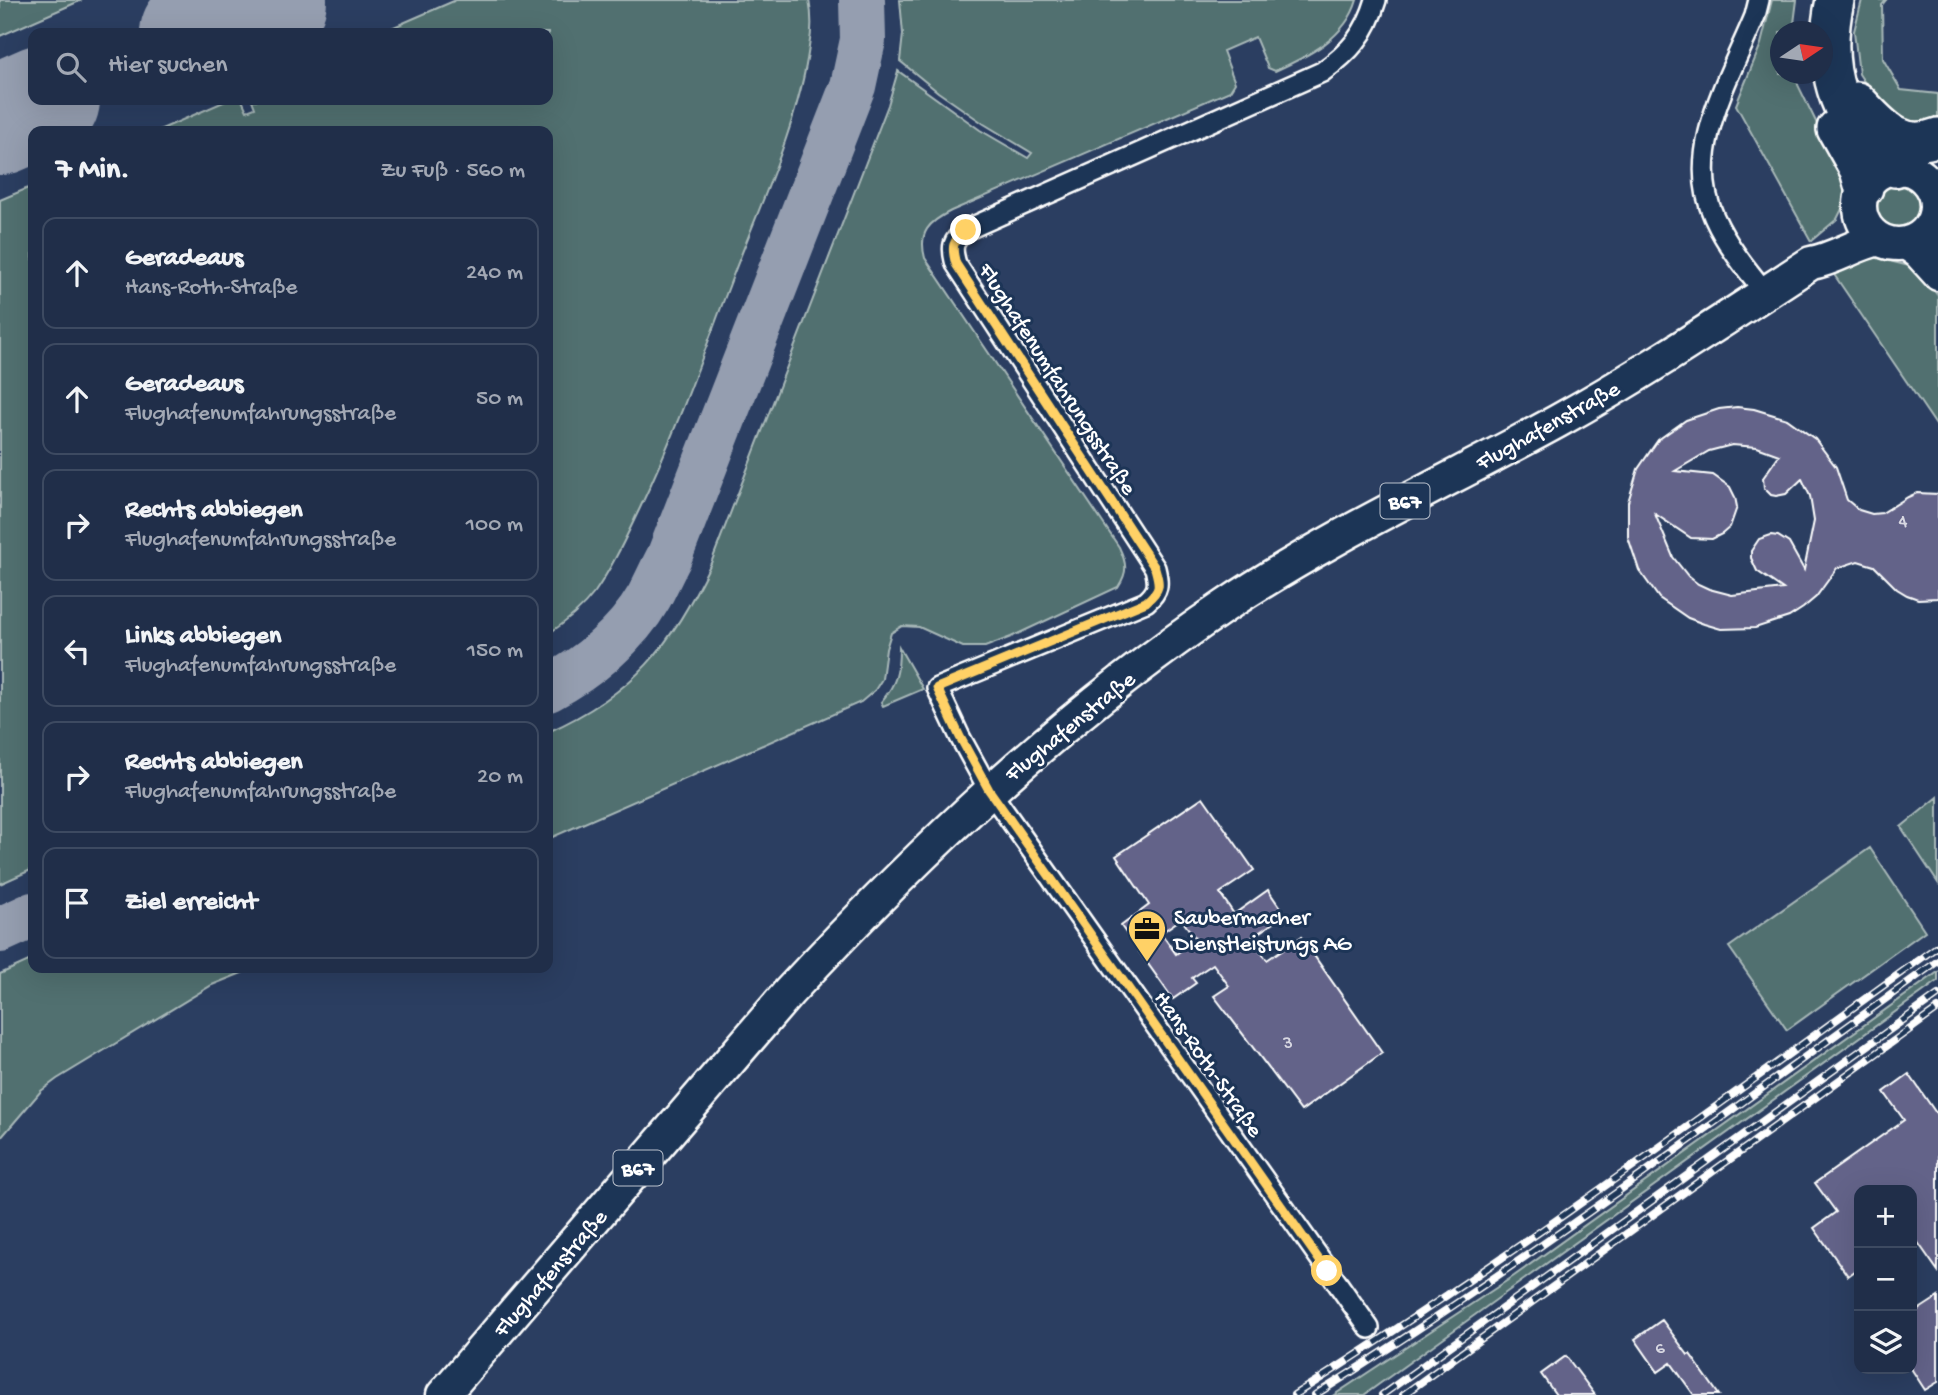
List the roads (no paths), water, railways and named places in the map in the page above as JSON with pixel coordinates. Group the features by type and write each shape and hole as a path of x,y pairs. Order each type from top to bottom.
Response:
{"highway":[{"path":"1809,21 1808,15 1813,0"},
{"path":"1830,21 1835,0"},
{"path":"1833,72 1887,132 1913,142 1938,137"},
{"path":"1833,80 1839,99 1852,123 1873,151 1916,167"},
{"path":"1815,84 1828,116 1859,170 1862,197"}],"main road":[{"name":"Flughafenstraße","path":"1811,263 1819,249 1850,221 1874,176 1916,167"},
{"path":"1916,167 1933,190 1920,228 1918,254 1938,276"},
{"path":"1862,197 1862,218 1868,231 1920,228"},
{"name":"Flughafenstraße","path":"443,1395 789,992 886,890 989,790 1133,673 1248,591 1345,533 1579,408 1811,263 1826,261 1863,243 1920,228"}],"street":[{"name":"Flughafenumfahrungsstraße","path":"989,790 937,688 1146,602 1156,594 1159,584 1155,568 956,264 951,250 954,239 966,230 1322,72 1346,55 1360,37 1372,15 1376,0"},
{"path":"1759,0 1708,128 1703,170 1713,215 1743,266 1765,292"},
{"name":"Hans-Roth-Straße","path":"989,790 1369,1328"}],"railway":[{"path":"1294,1395 1539,1232 1938,946"},
{"path":"1315,1395 1553,1238 1938,961"},
{"path":"1382,1395 1938,995"},
{"path":"1403,1395 1938,1009"}],"place":[{"name":"Saubermacher Dienstleistungs AG","path":"1147,963"}]}
